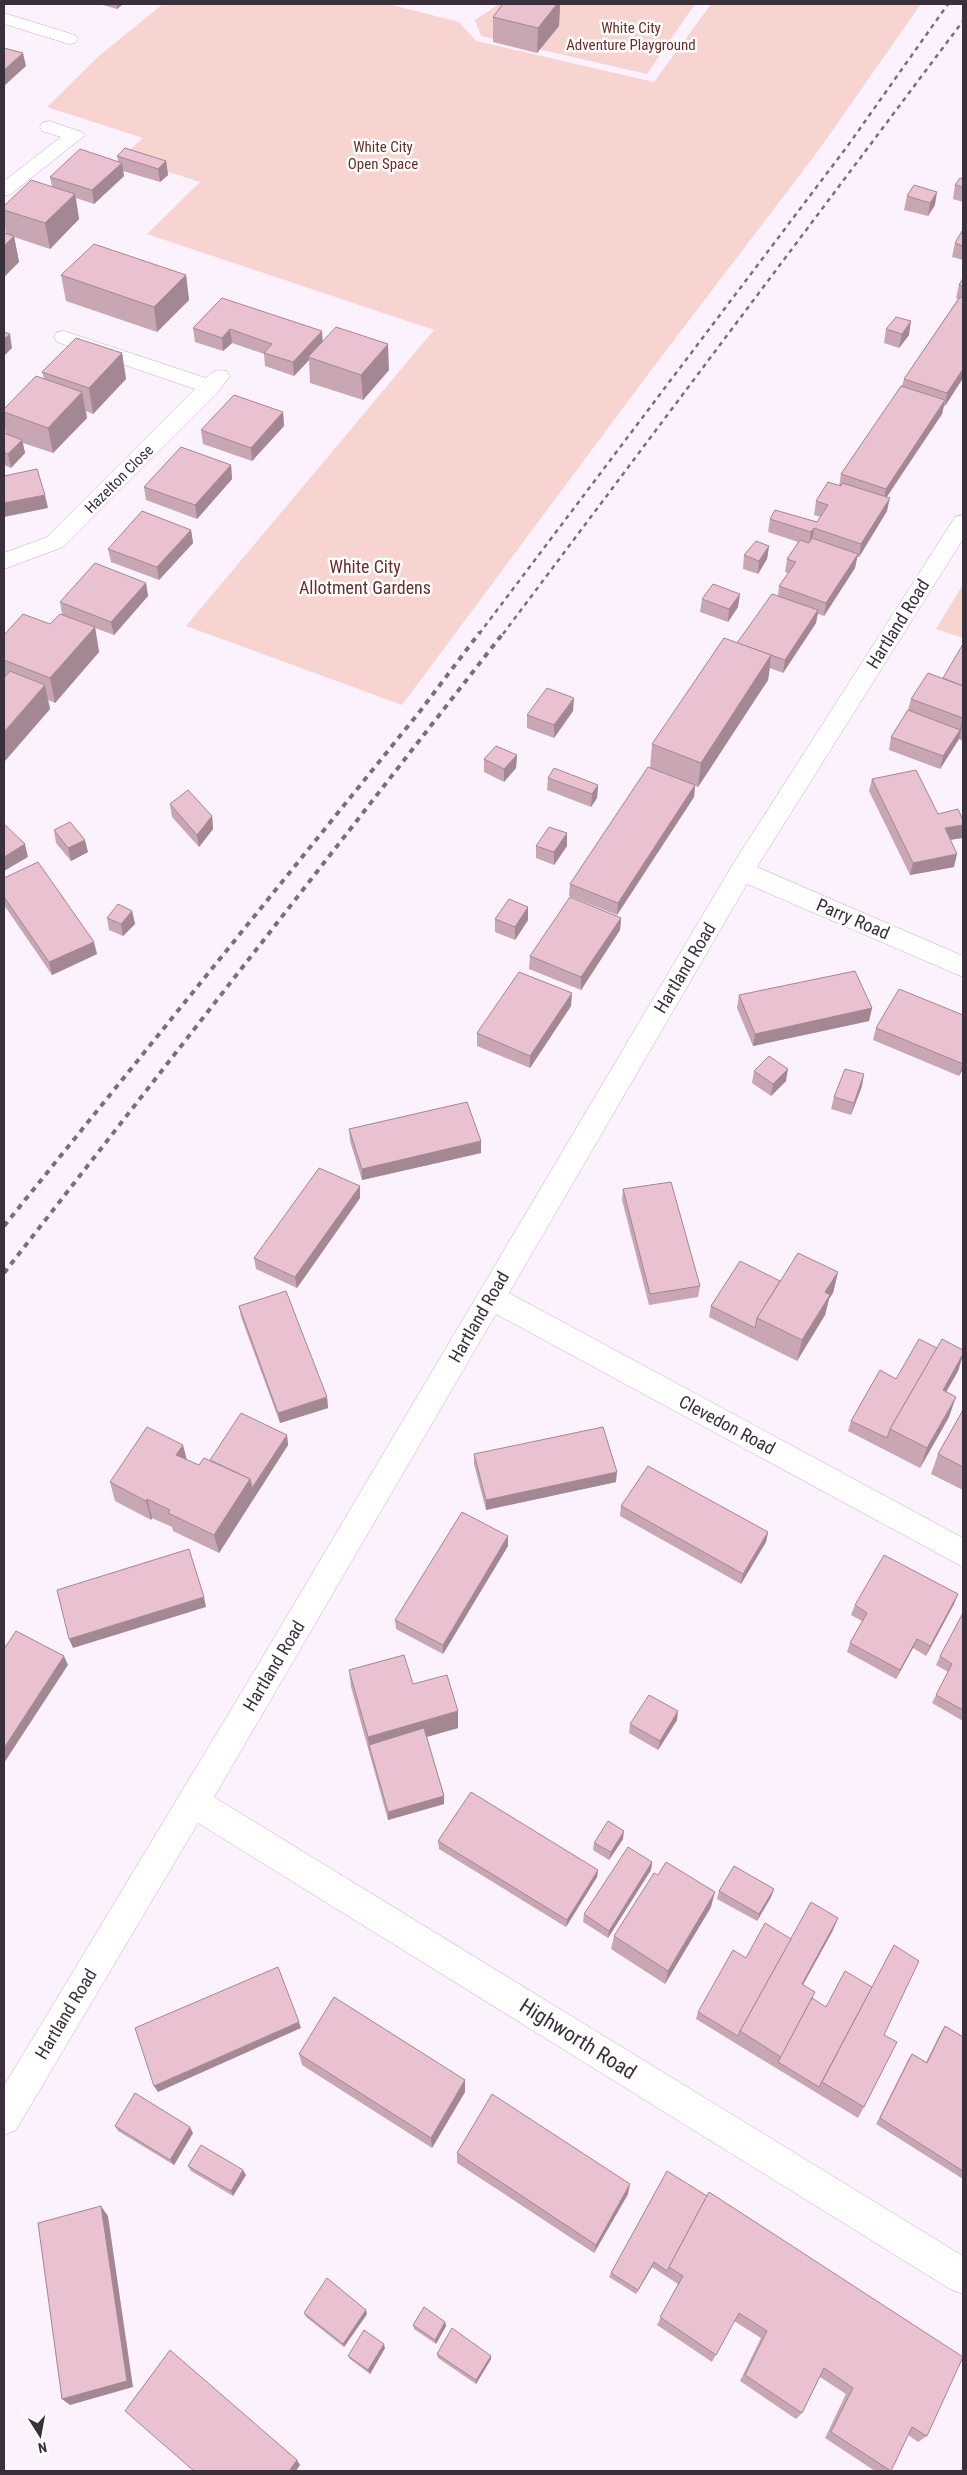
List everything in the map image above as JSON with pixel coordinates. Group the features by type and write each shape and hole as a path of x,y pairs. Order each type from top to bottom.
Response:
{"street":[{"path":"4,18 69,39"},
{"path":"4,190 75,136 48,127"},
{"name":"Hazelton Close","path":"4,561 55,542 216,382 64,337"},
{"name":"Hartland Road","path":"4,2118 193,1802 742,871 963,522"},
{"name":"Parry Road","path":"742,871 963,967"},
{"name":"Clevedon Road","path":"491,1297 963,1552"},
{"name":"Highworth Road","path":"193,1802 963,2276"}],"green space":[{"path":"163,4 388,4 459,22 476,41 654,82 711,4 921,4 818,151 652,369 402,705 186,626 434,330 147,234 200,182 122,157 143,138 47,107 100,55"},
{"name":"White City Adventure Playground","path":"499,4 695,4 647,74 481,36 475,20"},
{"path":"963,584 963,638 936,629"}],"building":[{"path":"503,4 557,4 538,28 493,17"},
{"path":"4,48 23,53 4,70"},
{"path":"125,148 166,161 158,169 117,156"},
{"path":"80,149 122,163 92,190 50,177"},
{"path":"960,178 963,179 963,187 955,185"},
{"path":"31,180 75,194 45,223 4,210 4,206"},
{"path":"914,185 937,192 930,203 907,196"},
{"path":"963,231 963,246 955,243"},
{"path":"4,233 14,236 4,246"},
{"path":"94,244 186,275 154,307 61,275"},
{"path":"963,278 963,286 959,285"},
{"path":"960,297 963,298 963,369 947,393 904,379"},
{"path":"222,298 322,331 293,362 264,353 272,344 230,329 222,338 193,328"},
{"path":"896,317 911,321 902,334 886,329"},
{"path":"336,327 388,344 361,375 308,357"},
{"path":"4,332 10,334 4,339"},
{"path":"76,338 122,353 89,388 42,372"},
{"path":"36,376 82,392 48,428 4,412 4,409"},
{"path":"901,386 945,400 886,489 841,474"},
{"path":"234,395 283,412 251,448 201,430"},
{"path":"4,433 22,440 8,454 4,452"},
{"path":"181,447 231,465 195,505 144,487"},
{"path":"37,469 45,495 4,503 4,476"},
{"path":"828,482 841,486 842,483 890,498 861,544 814,528 811,532 770,519 775,510 817,522 828,505 816,501"},
{"path":"142,511 191,530 157,567 108,549"},
{"path":"812,538 858,554 826,603 779,586 796,562 787,559 800,540 809,543"},
{"path":"756,541 769,546 759,561 744,555"},
{"path":"95,563 146,583 111,622 60,602"},
{"path":"713,584 740,594 729,609 702,599"},
{"path":"772,594 818,610 785,660 737,643"},
{"path":"23,614 50,624 60,614 95,627 50,678 4,660 4,635"},
{"path":"724,638 771,655 701,763 652,744"},
{"path":"963,644 963,686 943,678"},
{"path":"10,671 45,685 4,732 4,678"},
{"path":"928,673 963,686 963,718 911,699"},
{"path":"547,688 574,698 554,725 527,715"},
{"path":"908,710 960,730 943,756 891,737"},
{"path":"496,746 517,755 504,769 484,759"},
{"path":"648,767 695,785 618,903 570,884"},
{"path":"554,768 598,785 592,794 548,778"},
{"path":"916,770 938,814 958,809 963,825 945,828 957,854 913,863 872,779"},
{"path":"188,790 212,816 197,835 170,804"},
{"path":"70,822 85,840 68,848 54,830"},
{"path":"4,824 25,844 4,857"},
{"path":"549,827 567,833 554,852 536,846"},
{"path":"38,862 94,942 49,962 4,897 4,878"},
{"path":"570,897 621,918 581,977 530,956"},
{"path":"509,899 528,907 515,927 495,919"},
{"path":"118,904 132,911 121,924 107,918"},
{"path":"855,971 872,1008 755,1034 739,995"},
{"path":"519,972 572,993 530,1056 477,1033"},
{"path":"899,989 963,1015 963,1064 876,1028"},
{"path":"769,1056 788,1069 773,1084 754,1071"},
{"path":"845,1069 864,1074 854,1103 834,1097"},
{"path":"467,1102 481,1141 362,1169 349,1129"},
{"path":"319,1168 360,1186 295,1277 254,1258"},
{"path":"671,1182 700,1286 650,1294 623,1189"},
{"path":"798,1253 838,1272 825,1292 830,1295 802,1340 757,1318"},
{"path":"740,1261 780,1281 757,1318 755,1328 711,1306"},
{"path":"286,1291 327,1397 278,1413 239,1306"},
{"path":"919,1339 937,1348 890,1429 887,1438 851,1421 880,1370 896,1379"},
{"path":"942,1339 963,1350 963,1354 943,1390 956,1397 927,1448 890,1429"},
{"path":"963,1410 963,1467 938,1454"},
{"path":"241,1413 287,1435 252,1488 250,1479 210,1460"},
{"path":"147,1427 183,1445 176,1455 199,1465 204,1458 250,1479 214,1535 168,1513 170,1510 147,1499 146,1501 110,1482"},
{"path":"603,1427 617,1472 486,1500 474,1454"},
{"path":"648,1466 768,1532 743,1574 621,1506"},
{"path":"462,1512 508,1536 443,1645 395,1620"},
{"path":"189,1549 204,1597 69,1639 57,1590"},
{"path":"884,1555 958,1594 930,1646 917,1639 900,1670 850,1643 867,1613 855,1605"},
{"path":"963,1613 963,1710 936,1695 952,1664 940,1656"},
{"path":"16,1631 64,1656 4,1748 4,1649"},
{"path":"404,1655 413,1684 447,1675 458,1711 368,1737 349,1670"},
{"path":"649,1695 678,1711 660,1741 630,1724"},
{"path":"424,1728 444,1796 388,1812 369,1745"},
{"path":"471,1792 598,1870 567,1920 438,1841"},
{"path":"608,1821 624,1831 611,1852 594,1843"},
{"path":"628,1847 652,1862 609,1931 584,1914"},
{"path":"666,1862 715,1892 668,1971 614,1936 654,1873 658,1875"},
{"path":"734,1866 774,1889 759,1914 719,1891"},
{"path":"811,1902 838,1918 802,1984 815,1992 781,2057 740,2031"},
{"path":"765,1923 791,1939 738,2036 698,2012 733,1950 746,1958"},
{"path":"894,1945 919,1961 884,2035 897,2042 864,2107 822,2082"},
{"path":"278,1967 299,2022 154,2086 135,2028"},
{"path":"845,1971 872,1987 819,2087 778,2062 812,1998 826,2007"},
{"path":"334,1997 465,2080 431,2138 299,2054"},
{"path":"945,2026 963,2037 963,2171 880,2118 912,2054 927,2063"},
{"path":"135,2093 190,2127 170,2160 115,2126"},
{"path":"492,2094 630,2184 596,2245 457,2153"},
{"path":"201,2145 243,2170 231,2191 188,2166"},
{"path":"667,2171 707,2196 667,2271 654,2262 638,2290 611,2273"},
{"path":"709,2192 963,2357 927,2436 912,2427 891,2471 831,2432 853,2388 824,2368 802,2413 745,2375 767,2331 739,2313 716,2355 660,2317 683,2276 669,2267"},
{"path":"101,2206 127,2381 62,2399 38,2223"},
{"path":"327,2278 366,2310 343,2344 304,2313"},
{"path":"424,2307 445,2322 435,2340 413,2325"},
{"path":"452,2328 491,2356 476,2380 437,2354"},
{"path":"364,2330 384,2344 368,2370 348,2356"},
{"path":"170,2350 297,2460 289,2471 194,2471 125,2411"}],"railway":[{"path":"479,634 849,144 948,4"},
{"path":"503,634 963,21"},
{"path":"4,1226 421,710 480,632"},
{"path":"4,1273 504,632"}],"park label":[{"name":"White City Open Space","path":"383,156"},
{"name":"White City Allotment Gardens","path":"365,577"}]}
